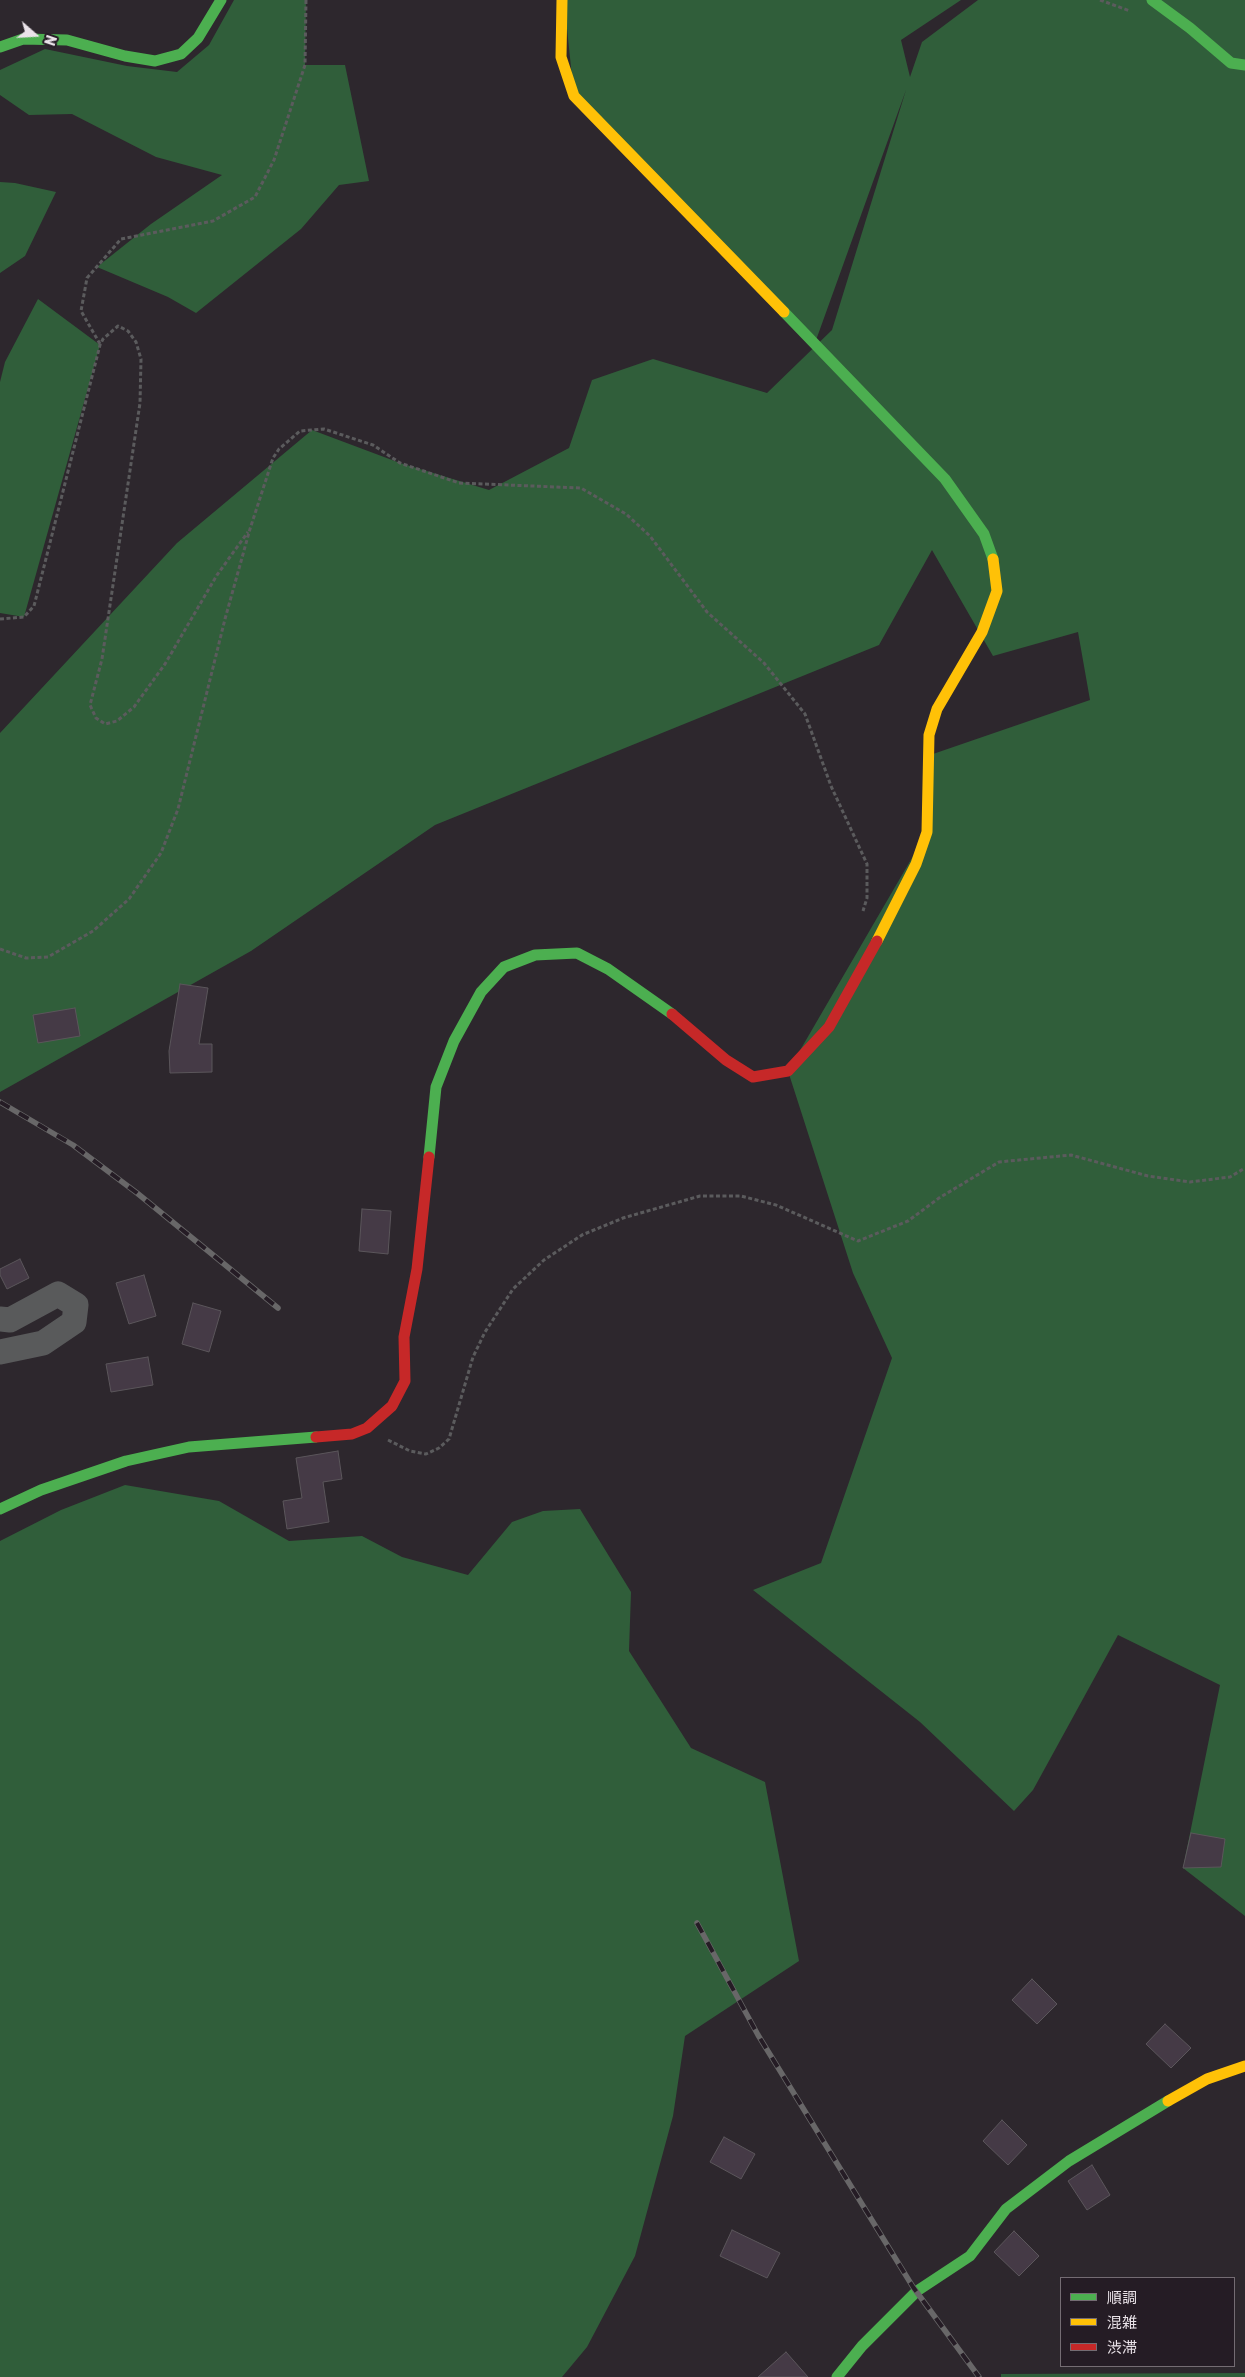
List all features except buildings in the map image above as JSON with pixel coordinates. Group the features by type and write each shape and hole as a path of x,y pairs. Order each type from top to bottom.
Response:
{"street":[{"path":"0,47 23,39 67,40 124,56 156,62 181,54 198,38 221,0"},
{"path":"0,1509 41,1490 126,1461 189,1447 352,1434 367,1428 392,1406 405,1381 404,1338 417,1269 436,1087 454,1041 481,992 504,967 535,955 577,953 608,969 666,1008 726,1060 753,1077 788,1072 829,1027 866,962 916,864 927,832 929,735 937,709 982,632 997,591 995,565 984,534 945,479 574,96 561,56 562,0"},
{"path":"1152,0 1190,28 1231,63 1245,65"},
{"path":"0,1319 10,1320 58,1294 76,1305 74,1322 43,1343 0,1352"},
{"path":"837,2377 862,2346 917,2292 970,2256 1006,2209 1069,2161 1136,2120 1207,2079 1245,2066"}],"path":[{"path":"100,345 81,311 87,278 121,239 213,221 255,197 274,160 305,65 306,0"},
{"path":"0,619 24,617 34,606 100,345 103,338 118,326 128,331 136,342 141,359 140,403 102,659 90,705 96,718 105,724 117,721 134,707 166,664 217,575 250,529"},
{"path":"0,949 26,958 48,957 93,931 129,899 161,853 178,809 225,619 250,529 273,458 279,449 300,431 324,429 373,445 400,463 459,484 581,488 626,514 650,536 707,612 764,662 805,714 831,786 867,864 867,898 861,917"},
{"path":"367,1428 410,1451 426,1454 439,1448 450,1439 473,1357 485,1332 513,1289 544,1260 574,1240 623,1218 700,1196 741,1196 776,1204 858,1240 908,1221 946,1193 999,1162 1071,1155 1148,1176 1190,1182 1230,1177 1245,1168"}],"green space":[{"path":"234,0 306,0 305,65 345,65 369,181 339,185 301,229 196,313 168,297 97,267 151,224 222,175 156,157 72,114 29,115 0,95 0,70 45,49 127,66 177,72 209,45"},
{"path":"564,0 961,0 901,40 910,77 922,42 978,0 1245,0 1245,1916 1183,1868 1220,1685 1118,1635 1033,1790 1014,1811 920,1722 753,1590 821,1563 892,1358 853,1273 788,1071 927,832 933,754 1090,700 1078,632 993,656 932,550 879,645 435,825 251,951 0,1092 0,733 177,543 312,430 400,463 489,490 569,448 592,380 653,359 767,393 832,330 906,90 815,343 574,96"},
{"path":"0,182 15,183 56,192 25,256 0,273"},
{"path":"38,299 100,345 24,617 0,613 0,382 5,362"},
{"path":"125,1485 219,1501 289,1541 362,1536 402,1557 468,1575 512,1522 543,1511 580,1509 631,1592 629,1651 691,1748 765,1782 799,1961 685,2036 673,2116 635,2256 587,2347 562,2377 0,2377 0,1541 61,1510"},
{"path":"1245,2373 1245,2377 1001,2377 1001,2374"}],"railway":[{"path":"0,1102 73,1145 137,1193 278,1308"},
{"path":"697,1923 758,2035 913,2287 979,2377"}],"traffic: fast":[{"path":"0,47 23,39 67,40 125,56 155,61 181,54 198,38 221,0"},
{"path":"1152,0 1190,28 1231,63 1245,65"},
{"path":"784,312 945,479 984,534 993,559"},
{"path":"429,1157 436,1087 454,1041 481,992 504,967 535,955 577,953 608,969 672,1014"},
{"path":"0,1509 41,1490 126,1461 189,1447 316,1437"},
{"path":"837,2377 862,2346 917,2291 970,2256 1006,2209 1069,2161 1168,2101"}],"traffic: slow":[{"path":"562,0 561,57 574,96 784,312"},
{"path":"877,941 916,864 927,832 929,735 937,709 982,632 997,591 993,559"},
{"path":"1168,2101 1207,2079 1245,2066"}],"traffic: jam":[{"path":"672,1014 726,1060 753,1077 788,1071 829,1027 877,941"},
{"path":"316,1437 352,1434 367,1428 392,1406 405,1381 404,1337 417,1269 429,1157"}]}
